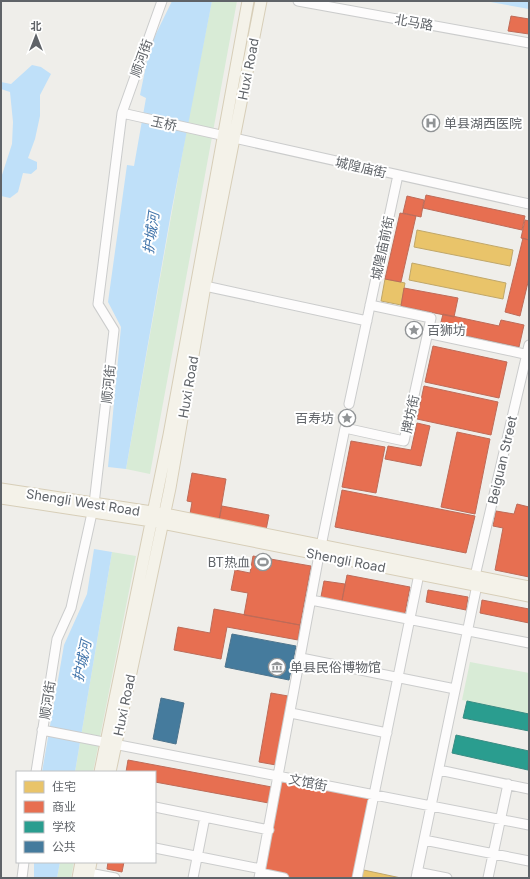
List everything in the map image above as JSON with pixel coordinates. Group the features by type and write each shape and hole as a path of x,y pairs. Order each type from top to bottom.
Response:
{"main road":[{"name":"Huxi Road","path":"158,518 222,136 248,1"},
{"name":"Huxi Road","path":"100,771 111,744 158,518 205,286 260,1"},
{"name":"Shengli West Road","path":"1,489 93,508"},
{"name":"Shengli West Road","path":"1,498 93,508 158,518"},
{"name":"Shengli Road","path":"158,518 476,581 529,596"},
{"name":"Shengli Road","path":"320,551 419,574 529,586"},
{"name":"Huxi Road","path":"110,771 111,744"},
{"path":"78,878 81,863"}],"street":[{"name":"顺河街","path":"36,771 57,639 71,608 93,508 114,330 98,304 122,113 162,1"},
{"name":"北马路","path":"298,1 529,43"},
{"name":"玉桥","path":"122,113 192,129"},
{"name":"城隍庙街","path":"192,129 529,204"},
{"name":"城隍庙前街","path":"349,404 398,175"},
{"path":"205,286 367,321"},
{"name":"牌坊街","path":"320,551 345,428 404,441 431,318 370,305"},
{"path":"427,333 528,351"},
{"name":"Beiguan Street","path":"417,875 468,630 476,581 528,351"},
{"path":"260,873 320,551"},
{"path":"357,878 419,574"},
{"path":"311,600 529,643"},
{"path":"300,658 456,689"},
{"path":"290,713 387,733"},
{"name":"文馆街","path":"42,730 529,825"},
{"path":"438,770 529,789"},
{"path":"488,878 508,784"},
{"path":"156,807 269,830"},
{"path":"193,878 205,817"},
{"path":"424,840 529,861"},
{"path":"156,848 197,856 284,878"},
{"path":"22,878 24,863"},
{"path":"89,871 115,878"},
{"path":"417,875 446,878"}],"green space":[{"path":"212,1 237,1 150,474 126,469 191,105"},
{"path":"112,552 136,556 93,771 75,771"},
{"path":"470,662 529,673 529,714 462,700"},
{"path":"60,863 74,863 71,878 57,878"}],"water":[{"name":"护城河","path":"172,1 212,1 171,213 126,469 108,467 121,327 108,302 127,165 134,166 146,98 140,95 150,46"},
{"path":"485,1 529,1 529,9"},
{"path":"32,65 41,67 51,74 40,95 40,116 35,139 28,158 37,162 37,169 31,174 23,173 18,192 10,198 1,196 1,178 12,144 13,122 10,92 1,89 1,82 11,84"},
{"name":"护城河","path":"94,549 112,552 75,771 42,771 64,645 87,594"},
{"path":"34,863 60,863 57,878 34,878"}],"building: 住宅":[{"path":"417,230 513,250 510,266 414,247"},
{"path":"412,263 506,283 503,299 409,280"},
{"path":"385,279 405,283 401,305 381,301"},
{"path":"359,869 401,878 357,878"}],"building: 商业":[{"path":"511,16 529,19 529,34 508,31"},
{"path":"426,195 525,216 522,230 423,208"},
{"path":"407,196 424,200 421,217 403,213"},
{"path":"400,213 416,216 401,282 385,279"},
{"path":"525,220 529,221 529,240 521,238"},
{"path":"523,238 529,240 529,278 520,316 505,312"},
{"path":"404,288 458,298 454,317 401,306"},
{"path":"443,314 499,326 501,320 524,325 519,347 439,330"},
{"path":"433,346 507,362 499,398 425,382"},
{"path":"424,386 498,402 491,435 417,419"},
{"path":"417,423 430,426 421,466 385,459 388,446 411,450"},
{"path":"457,432 490,439 475,514 441,507"},
{"path":"351,441 385,447 376,493 342,487"},
{"path":"192,473 226,479 219,520 190,514 192,502 187,501"},
{"path":"342,490 475,516 466,553 335,527"},
{"path":"517,504 529,507 529,577 495,570 503,528 493,526 496,511 514,514"},
{"path":"222,506 269,515 266,530 219,520"},
{"path":"253,556 311,566 300,625 244,615 248,593 231,590 235,570 250,573"},
{"path":"347,575 410,587 404,618 341,606"},
{"path":"324,581 345,584 341,606 320,602"},
{"path":"428,590 468,597 466,610 426,602"},
{"path":"482,600 529,609 529,623 480,613"},
{"path":"214,609 300,625 298,640 227,627 221,659 174,650 178,627 210,633"},
{"path":"271,693 288,696 276,765 259,762"},
{"path":"128,760 277,788 274,804 156,782 156,771 126,771"},
{"path":"279,776 374,795 357,878 285,878 260,873"},
{"path":"108,863 124,863 122,872 107,869"}],"building: 学校":[{"path":"467,701 529,714 529,731 463,718"},
{"path":"456,735 529,751 528,770 452,753"}],"building: 公共":[{"path":"232,634 296,646 289,680 225,667"},
{"path":"161,698 184,703 176,744 153,739"}],"place":[{"name":"单县湖西医院","path":"431,123"},
{"name":"百狮坊","path":"414,330"},
{"name":"百寿坊","path":"347,418"},
{"name":"BT热血","path":"263,562"},
{"name":"单县民俗博物馆","path":"277,667"}]}
